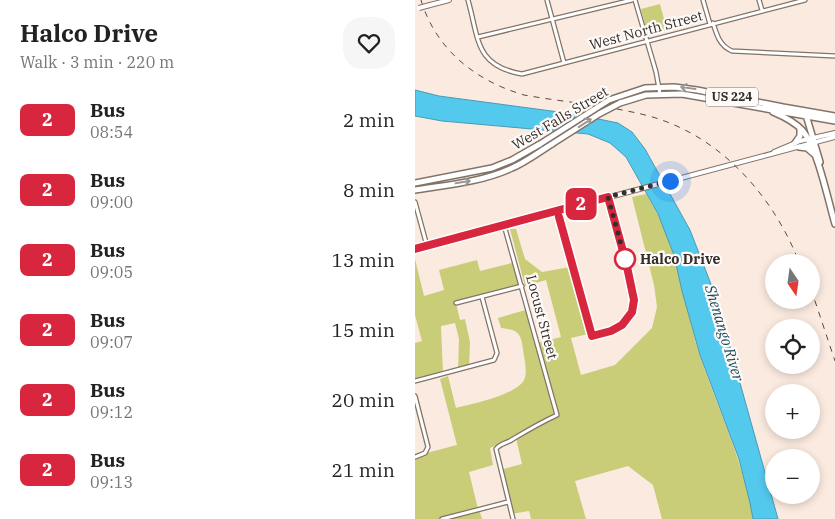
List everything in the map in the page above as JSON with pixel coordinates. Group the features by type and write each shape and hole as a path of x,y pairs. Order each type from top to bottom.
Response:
{"main road":[{"name":"West Falls Street","path":"415,183 492,168 512,160 609,100 637,90 660,87 697,90 835,122"},
{"name":"West Falls Street","path":"415,190 481,179 501,173 524,162 599,114 637,97 682,94 758,109 835,116"},
{"path":"758,109 781,115 800,128 812,141 835,222"},
{"path":"805,114 823,182"},
{"path":"800,128 797,145 810,150 815,156"}],"street":[{"path":"417,8 449,0"},
{"path":"469,0 478,37 633,0 660,87 660,94"},
{"path":"547,0 564,63"},
{"path":"703,0 719,40 731,51 835,56"},
{"path":"759,0 762,10"},
{"name":"West North Street","path":"478,37 479,46 490,61 504,69 522,74 805,0"},
{"path":"415,249 768,154 835,133"},
{"path":"812,141 835,137"},
{"path":"557,211 592,336 611,331 622,325 632,312 634,300 626,262 608,197"},
{"path":"415,202 427,246"},
{"name":"Locust Street","path":"504,225 557,415 497,446 496,451 508,502"},
{"path":"456,303 522,286"},
{"path":"415,381 492,362 496,358 497,353 482,297"},
{"path":"415,396 428,447 423,455 415,457"},
{"path":"442,519 508,502 513,519"}],"green space":[{"path":"660,4 667,30 648,35 641,9"},
{"path":"646,194 672,248 696,344 737,457 753,519 662,519 653,485 628,466 575,481 586,519 531,519 529,511 511,514 500,470 522,464 516,438 490,448 493,465 469,472 482,519 415,519 415,456 457,445 440,379 448,376 456,408 503,394 512,390 524,380 526,373 521,339 514,331 501,328 498,318 529,309 538,343 561,337 546,280 525,286 510,229 516,229 525,259 542,272 570,267 588,334 571,338 581,375 615,365 652,328 657,307 654,285 632,197"},
{"path":"415,259 424,296 444,290 439,270 477,260 480,271 516,262 522,286 456,303 460,320 465,319 470,342 469,368 458,371 459,339 455,323 441,326 443,374 415,381 415,343 422,341 415,315"}],"water":[{"name":"Shenango River","path":"415,90 439,96 574,114 618,123 632,132 645,149 690,230 716,297 765,472 765,504 774,504 778,519 753,519 739,459 700,355 674,255 658,214 626,157 610,143 588,134 442,121 415,116"}],"railway":[{"path":"421,0 428,18 448,48 460,61 490,81 524,95 612,108 668,122 694,135 717,150 738,168 757,189 788,237 795,254"},
{"path":"818,309 835,361"}],"bus line":[{"name":"2","path":"415,249 608,197 634,294 632,312 622,325 611,331 592,336 559,217"}],"place":[{"name":"Halco Drive","path":"625,259"}],"route":[{"path":"625,259 608,197 670,181"}]}
